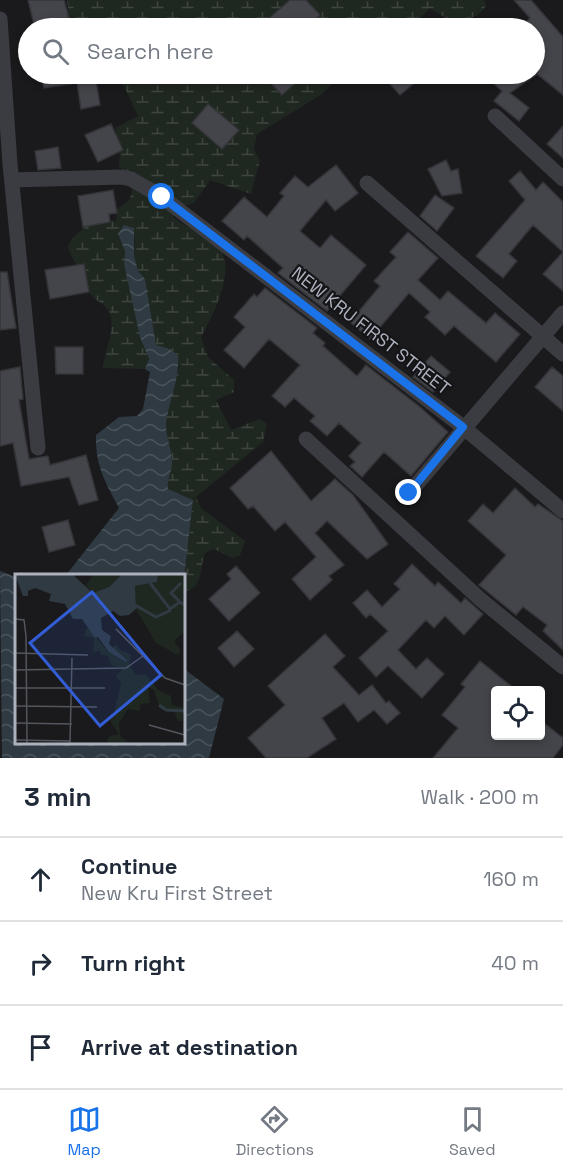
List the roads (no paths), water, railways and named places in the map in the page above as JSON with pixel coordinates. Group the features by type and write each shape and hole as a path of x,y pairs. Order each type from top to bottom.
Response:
{"street":[{"path":"0,19 12,180 38,448"},
{"path":"495,116 563,179"},
{"name":"NEW KRU FIRST STREET","path":"12,180 122,177 131,179 156,194 463,427 563,511"},
{"path":"367,183 563,354"},
{"path":"409,493 463,427 563,313"},
{"path":"306,439 480,599 563,667"}],"water":[{"path":"124,225 134,228 134,255 138,271 145,279 156,345 170,349 178,356 177,373 166,425 172,462 168,489 193,500 184,579 184,574 67,574 119,508 99,464 96,435 119,417 137,416 143,409 150,372 145,369 149,359 140,337 124,264 125,251 118,234"},
{"path":"0,571 15,577 15,743 184,743 184,669 224,699 209,758 2,758"}]}
